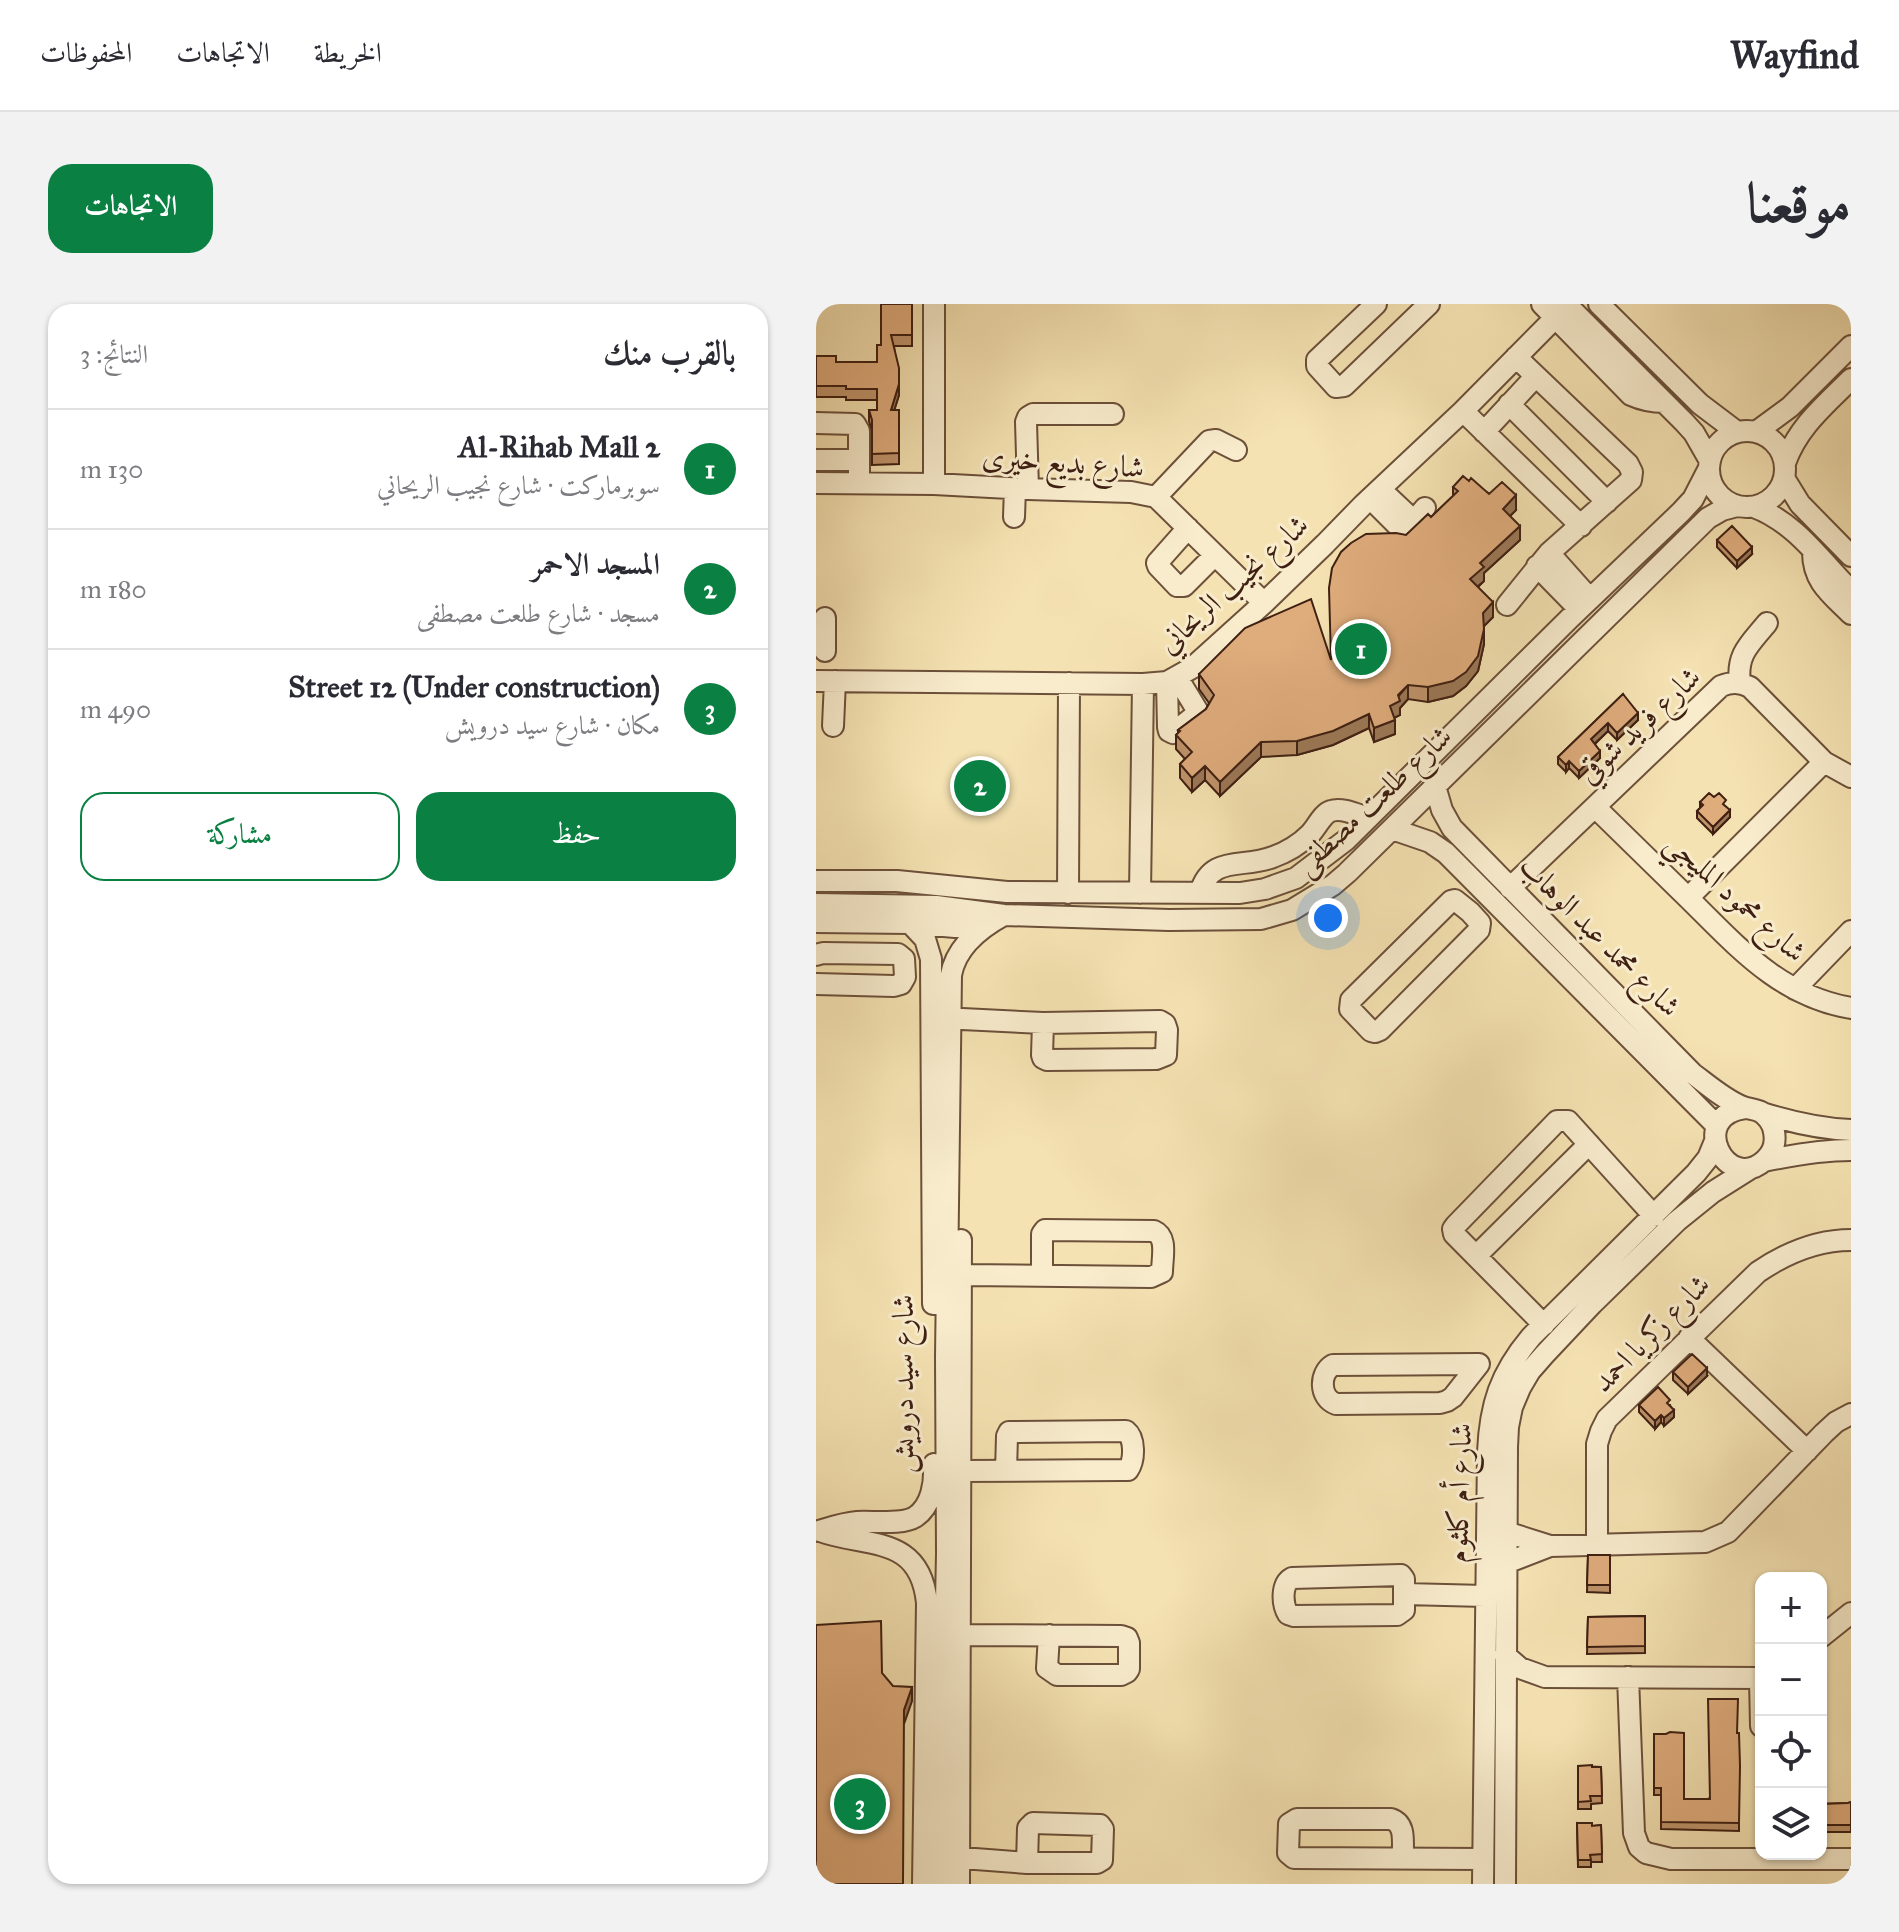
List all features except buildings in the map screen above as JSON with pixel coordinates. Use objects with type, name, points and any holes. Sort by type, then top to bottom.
[{"type":"street","points":[[934,304],[934,484]]},
{"type":"street","points":[[1376,304],[1317,360],[1317,366],[1336,387],[1344,386],[1427,305]]},
{"type":"street","points":[[1599,304],[1700,404],[1746,432],[1772,440],[1782,455],[1784,470],[1800,504],[1847,546]]},
{"type":"street","points":[[1555,309],[1631,395],[1641,400],[1664,402],[1694,433],[1709,465],[1714,488],[1728,503],[1783,522],[1851,591]]},
{"type":"street","name":"شارع نجيب الريحاني","points":[[825,681],[1143,684],[1172,680],[1192,668],[1264,603],[1463,411],[1516,357],[1555,309]]},
{"type":"street","points":[[1709,465],[1719,443],[1727,436],[1746,432],[1790,407],[1851,346]]},
{"type":"street","points":[[1507,605],[1543,560],[1631,480],[1632,472],[1628,464],[1516,357]]},
{"type":"street","points":[[1484,432],[1536,376]]},
{"type":"street","points":[[1746,507],[1764,504],[1773,497],[1780,488],[1797,435],[1851,379]]},
{"type":"street","points":[[1509,404],[1607,502]]},
{"type":"street","points":[[1463,411],[1581,526]]},
{"type":"street","points":[[1014,517],[1021,489],[1028,417],[1033,414],[1113,414]]},
{"type":"street","points":[[816,423],[855,424],[859,431],[859,483]]},
{"type":"street","points":[[1156,497],[1209,441],[1216,440],[1236,450]]},
{"type":"street","points":[[816,460],[859,460]]},
{"type":"street","name":"شارع طلعت مصطفى","points":[[826,876],[996,891],[1174,894],[1240,893],[1265,889],[1296,878],[1322,860],[1368,818],[1693,499],[1709,465]]},
{"type":"street","name":"شارع بديع خيرى","points":[[816,483],[1131,492],[1156,497],[1264,603]]},
{"type":"street","points":[[1376,494],[1399,527],[1408,528],[1420,514]]},
{"type":"street","name":"شارع طلعت مصطفى","points":[[816,904],[936,906],[997,914],[1174,920],[1261,919],[1292,910],[1333,885],[1708,518],[1722,510],[1746,507]]},
{"type":"street","points":[[1188,528],[1157,563],[1177,586],[1184,586],[1215,555]]},
{"type":"street","points":[[1813,552],[1816,575],[1851,614]]},
{"type":"street","points":[[1543,560],[1585,604]]},
{"type":"street","points":[[825,618],[825,651]]},
{"type":"street","points":[[1740,683],[1738,671],[1744,651],[1767,623]]},
{"type":"street","points":[[825,681],[833,726]]},
{"type":"street","points":[[1068,893],[1069,683]]},
{"type":"street","name":"شارع فريد شوقي","points":[[1510,888],[1721,686],[1730,683],[1750,687],[1824,762],[1851,777]]},
{"type":"street","points":[[1140,893],[1143,684]]},
{"type":"street","points":[[1688,898],[1824,762]]},
{"type":"street","name":"شارع محمد عبد الوهاب","points":[[1435,786],[1442,810],[1452,828],[1510,888],[1692,1073],[1710,1087],[1753,1110]]},
{"type":"street","name":"شارع محمود المليجي","points":[[1595,807],[1758,966],[1795,989],[1851,1008]]},
{"type":"street","points":[[1200,893],[1204,882],[1217,868],[1256,862],[1284,853],[1308,836],[1329,812],[1338,810],[1368,818]]},
{"type":"street","name":"شارع محمد عبد الوهاب","points":[[1392,829],[1430,842],[1446,853],[1716,1133]]},
{"type":"street","points":[[1174,894],[1174,920]]},
{"type":"street","points":[[1470,912],[1488,895]]},
{"type":"street","points":[[1451,901],[1458,901],[1470,912],[1480,923],[1479,930],[1380,1030],[1371,1031],[1350,1009],[1351,1000],[1451,901]]},
{"type":"street","points":[[816,922],[910,923],[943,927],[962,926],[997,914]]},
{"type":"street","name":"شارع سيد درويش","points":[[952,1726],[951,975],[957,957],[997,914]]},
{"type":"street","points":[[863,922],[863,954]]},
{"type":"street","name":"شارع سيد درويش","points":[[818,1531],[854,1523],[905,1521],[923,1508],[934,1483],[931,959],[925,939],[910,923]]},
{"type":"street","points":[[1795,989],[1851,931]]},
{"type":"street","points":[[816,955],[898,954],[904,963],[904,981],[894,986],[816,984]]},
{"type":"street","points":[[951,975],[962,997],[961,1275],[953,1357],[961,1471],[954,1554],[960,1635],[952,1726],[950,1857],[959,1884]]},
{"type":"street","points":[[962,1019],[1043,1023],[1160,1021],[1167,1030],[1166,1055],[1156,1059],[1047,1060],[1042,1055],[1043,1023]]},
{"type":"street","points":[[1753,1110],[1769,1119],[1775,1136],[1774,1146],[1758,1164],[1734,1166],[1721,1156],[1716,1133],[1728,1113],[1753,1110],[1814,1127],[1851,1130]]},
{"type":"street","points":[[1544,1325],[1454,1234],[1453,1229],[1557,1121],[1568,1121],[1654,1216]]},
{"type":"street","name":"شارع أم كلثوم","points":[[1505,1884],[1505,1655],[1496,1563],[1489,1422],[1497,1392],[1510,1365],[1531,1337],[1696,1173],[1708,1158],[1716,1133]]},
{"type":"street","points":[[1476,1256],[1589,1144]]},
{"type":"street","name":"شارع أم كلثوم","points":[[1496,1532],[1508,1427],[1516,1397],[1530,1371],[1592,1304],[1677,1221],[1713,1192],[1758,1164],[1830,1150],[1851,1150]]},
{"type":"street","points":[[961,1275],[1151,1277],[1162,1272],[1163,1237],[1154,1231],[1045,1230],[1042,1234],[1042,1275]]},
{"type":"street","name":"شارع زكريا احمد","points":[[1597,1545],[1597,1444],[1607,1419],[1758,1272],[1797,1250],[1819,1243],[1851,1240]]},
{"type":"street","points":[[1689,1338],[1807,1451]]},
{"type":"street","points":[[1479,1364],[1453,1397],[1440,1403],[1336,1404],[1325,1397],[1324,1374],[1333,1365],[1479,1364],[1510,1365]]},
{"type":"street","points":[[1496,1532],[1550,1546],[1705,1542],[1728,1532],[1836,1422],[1851,1414]]},
{"type":"street","points":[[961,1471],[1006,1471],[1128,1470],[1132,1466],[1133,1439],[1126,1431],[1009,1432],[1006,1471]]},
{"type":"street","name":"شارع سيد درويش","points":[[818,1531],[892,1548],[914,1566],[923,1584],[927,1603],[923,1884]]},
{"type":"street","points":[[1496,1563],[1550,1546]]},
{"type":"street","name":"شارع أم كلثوم","points":[[1483,1884],[1485,1596],[1496,1563]]},
{"type":"street","points":[[1401,1575],[1405,1594],[1404,1610],[1397,1615],[1294,1616],[1284,1608],[1285,1584],[1292,1578],[1401,1575]]},
{"type":"street","points":[[1405,1594],[1485,1596]]},
{"type":"street","points":[[1827,1632],[1851,1613]]},
{"type":"street","points":[[960,1635],[1049,1635]]},
{"type":"street","points":[[1505,1655],[1520,1668],[1545,1677],[1755,1678]]},
{"type":"street","points":[[1505,1701],[1517,1688],[1545,1677]]},
{"type":"street","points":[[1628,1677],[1633,1820],[1639,1847],[1646,1853],[1671,1859],[1755,1856]]},
{"type":"street","points":[[1403,1858],[1402,1827],[1398,1821],[1297,1819],[1289,1824],[1288,1853],[1294,1858],[1483,1859]]},
{"type":"street","points":[[950,1857],[1027,1863]]},
{"type":"street","points":[[940,1884],[950,1857]]},
{"type":"street","points":[[1827,1858],[1851,1859]]},
{"type":"place","name":"Al-Rihab Mall 2","points":[[1361,649]]},
{"type":"place","name":"المسجد الاحمر","points":[[980,786]]},
{"type":"place","name":"Street 12 (Under construction)","points":[[860,1804]]}]
